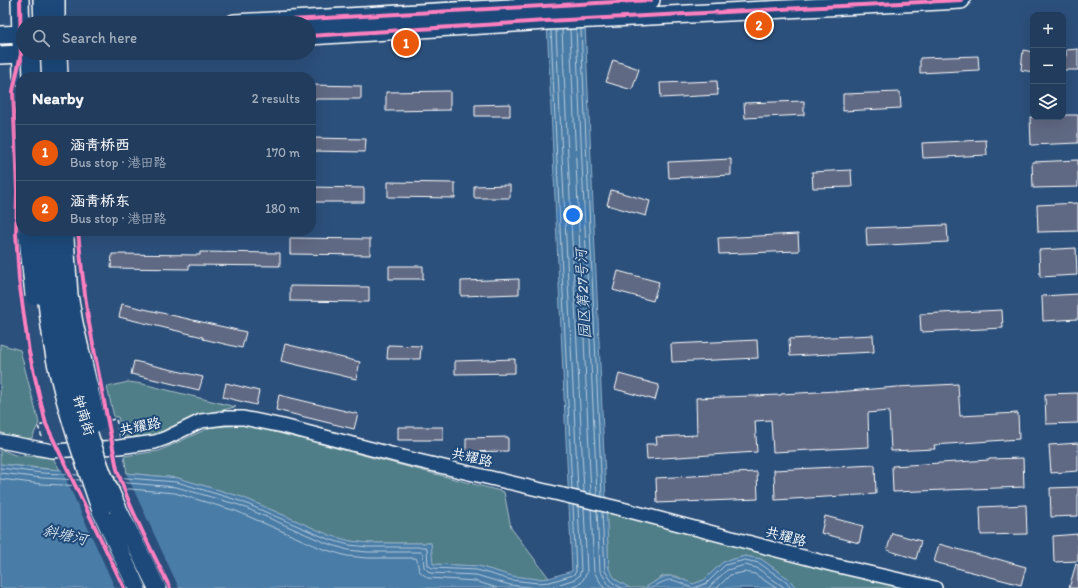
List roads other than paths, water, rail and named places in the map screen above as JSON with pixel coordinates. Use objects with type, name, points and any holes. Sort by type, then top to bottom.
[{"type":"main road","points":[[20,0],[23,16]]},
{"type":"main road","points":[[27,16],[30,0]]},
{"type":"main road","points":[[42,0],[43,16]]},
{"type":"main road","points":[[56,0],[56,16]]},
{"type":"main road","points":[[591,11],[651,0]]},
{"type":"main road","points":[[316,35],[591,11],[961,0]]},
{"type":"main road","points":[[316,21],[545,14]]},
{"type":"main road","points":[[0,35],[16,32]]},
{"type":"main road","points":[[0,55],[16,54]]},
{"type":"main road","points":[[23,72],[25,60]]},
{"type":"main road","points":[[28,60],[31,72]]},
{"type":"main road","points":[[44,60],[45,72]]},
{"type":"main road","points":[[58,60],[58,72]]},
{"type":"main road","points":[[32,236],[38,325],[52,395],[64,437],[137,588]]},
{"type":"main road","points":[[61,236],[74,323],[118,509],[156,588]]},
{"type":"street","name":"共耀路","points":[[0,441],[52,451],[122,446],[155,442],[206,420],[243,418],[283,426],[414,460],[622,509],[834,565],[935,588]]},
{"type":"water","points":[[546,0],[584,0],[609,569],[616,580],[630,588],[0,588],[0,464],[43,469],[124,473],[178,478],[242,497],[329,535],[350,541],[368,543],[431,543],[433,564],[478,566],[512,576],[538,579],[549,578],[572,571]]},
{"type":"water","points":[[745,556],[761,559],[789,579],[796,588],[645,588],[668,576],[673,576],[693,584],[704,580],[723,562]]},
{"type":"place","name":"涵青桥东","points":[[759,25]]},
{"type":"place","name":"涵青桥西","points":[[406,43]]},
{"type":"water label","name":"园区第27号河","points":[[583,294]]},
{"type":"water label","name":"斜塘河","points":[[65,535]]}]
